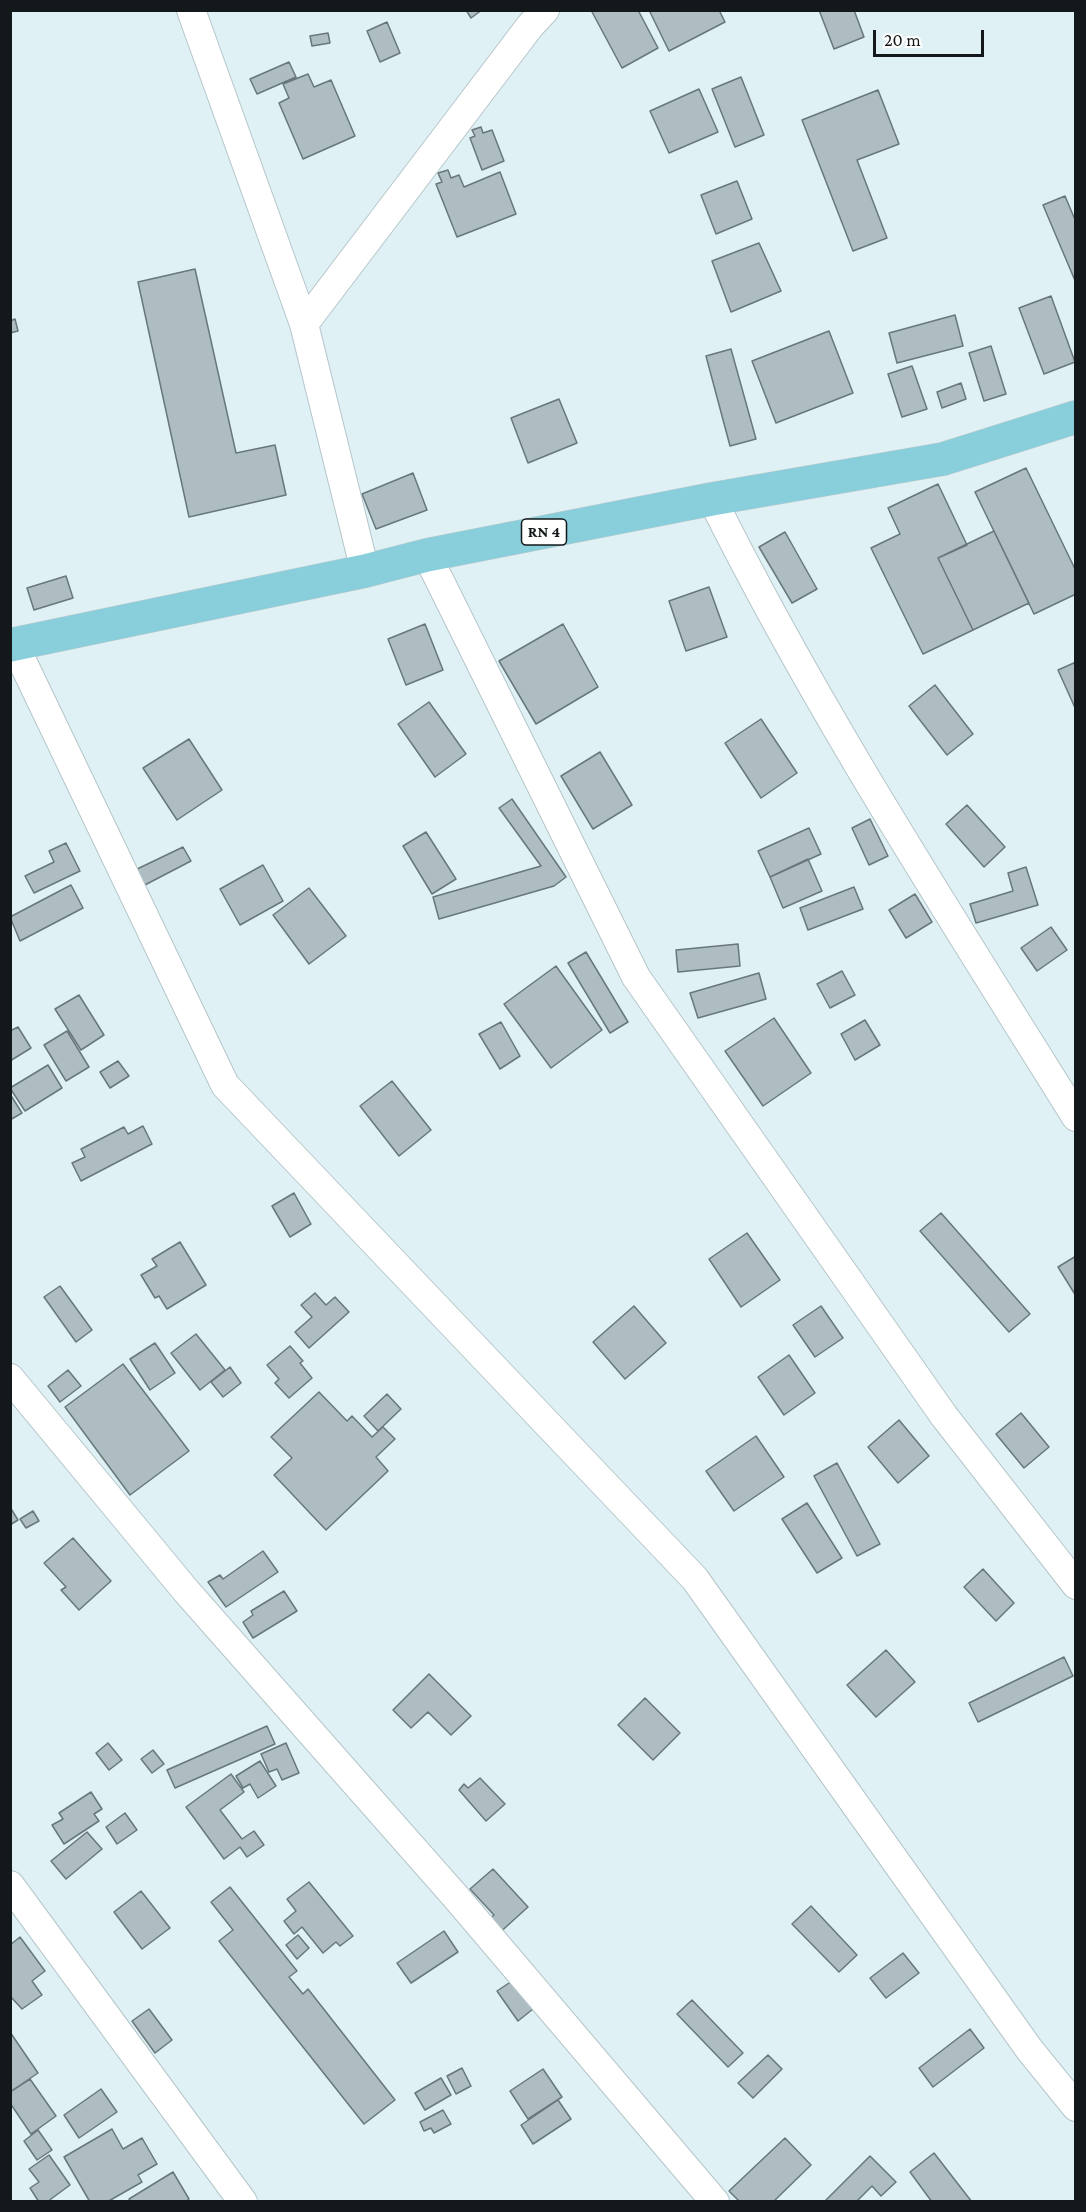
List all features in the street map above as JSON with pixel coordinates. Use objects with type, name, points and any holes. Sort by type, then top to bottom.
[{"type":"main road","name":"RN 4","points":[[12,644],[365,571],[427,555],[712,499],[943,459],[1074,423]]},
{"type":"street","points":[[191,10],[304,324],[365,571]]},
{"type":"street","points":[[304,324],[530,26],[545,10]]},
{"type":"street","points":[[712,499],[747,570],[903,840],[1076,1117]]},
{"type":"street","points":[[427,555],[636,977],[944,1416],[1076,1585]]},
{"type":"street","points":[[12,644],[225,1085],[695,1579],[1029,2049],[1076,2107]]},
{"type":"street","points":[[10,1378],[188,1592],[454,1896],[715,2202]]},
{"type":"street","points":[[10,1885],[243,2202]]},
{"type":"building","points":[[466,10],[482,10],[471,18]]},
{"type":"building","points":[[591,10],[638,10],[658,48],[622,68]]},
{"type":"building","points":[[649,10],[719,10],[725,22],[669,51]]},
{"type":"building","points":[[819,10],[854,10],[864,37],[834,49]]},
{"type":"building","points":[[387,22],[400,53],[380,62],[367,31]]},
{"type":"building","points":[[328,33],[330,43],[312,46],[310,36]]},
{"type":"building","points":[[289,62],[296,77],[257,94],[250,79]]},
{"type":"building","points":[[308,74],[314,87],[331,80],[355,136],[303,159],[279,103],[289,98],[283,84]]},
{"type":"building","points":[[741,77],[764,135],[735,147],[712,89]]},
{"type":"building","points":[[699,89],[718,132],[669,153],[650,111]]},
{"type":"building","points":[[878,90],[899,144],[857,160],[887,238],[853,251],[802,120]]},
{"type":"building","points":[[481,127],[483,133],[492,130],[504,161],[482,170],[470,138],[475,136],[472,130]]},
{"type":"building","points":[[448,170],[451,178],[459,175],[464,187],[500,172],[516,214],[457,237],[436,184],[442,182],[438,173]]},
{"type":"building","points":[[737,181],[752,219],[716,234],[701,195]]},
{"type":"building","points":[[1065,196],[1076,222],[1076,283],[1043,205]]},
{"type":"building","points":[[759,243],[781,291],[731,312],[712,261]]},
{"type":"building","points":[[195,269],[236,453],[275,445],[286,495],[189,517],[138,282]]},
{"type":"building","points":[[1051,296],[1075,362],[1044,374],[1019,308]]},
{"type":"building","points":[[955,315],[963,346],[897,363],[889,333]]},
{"type":"building","points":[[15,319],[18,331],[10,333],[10,321]]},
{"type":"building","points":[[829,331],[853,393],[776,423],[752,361]]},
{"type":"building","points":[[991,346],[1006,394],[984,401],[969,353]]},
{"type":"building","points":[[731,349],[756,439],[730,446],[706,356]]},
{"type":"building","points":[[912,366],[927,409],[902,417],[888,374]]},
{"type":"building","points":[[961,383],[966,399],[942,408],[937,392]]},
{"type":"building","points":[[559,399],[577,443],[528,463],[511,418]]},
{"type":"building","points":[[1026,468],[1076,571],[1076,594],[1034,614],[975,492]]},
{"type":"building","points":[[413,473],[427,510],[376,529],[362,494]]},
{"type":"building","points":[[938,484],[967,545],[938,558],[973,630],[923,654],[871,548],[900,534],[888,508]]},
{"type":"building","points":[[994,531],[1029,603],[973,630],[938,558]]},
{"type":"building","points":[[785,532],[817,589],[792,603],[759,547]]},
{"type":"building","points":[[66,576],[73,598],[34,610],[27,588]]},
{"type":"building","points":[[709,587],[727,637],[686,651],[669,601]]},
{"type":"building","points":[[425,624],[443,670],[406,685],[388,639]]},
{"type":"building","points":[[563,624],[598,687],[536,724],[499,661]]},
{"type":"building","points":[[1076,662],[1076,710],[1058,670]]},
{"type":"building","points":[[935,685],[973,734],[947,755],[909,706]]},
{"type":"building","points":[[429,702],[466,754],[435,777],[398,724]]},
{"type":"building","points":[[761,719],[797,773],[761,798],[725,743]]},
{"type":"building","points":[[189,739],[222,790],[177,820],[143,768]]},
{"type":"building","points":[[600,752],[632,805],[593,829],[561,776]]},
{"type":"building","points":[[512,799],[566,877],[554,886],[439,919],[433,897],[541,866],[499,808]]},
{"type":"building","points":[[967,805],[1005,847],[984,867],[946,824]]},
{"type":"building","points":[[870,819],[888,856],[869,865],[852,828]]},
{"type":"building","points":[[809,828],[821,854],[770,877],[758,851]]},
{"type":"building","points":[[426,832],[456,879],[432,894],[403,846]]},
{"type":"building","points":[[66,843],[80,871],[34,893],[25,876],[54,862],[49,851]]},
{"type":"building","points":[[183,847],[191,861],[141,887],[133,871]]},
{"type":"building","points":[[808,859],[822,891],[783,908],[770,877]]},
{"type":"building","points":[[263,865],[283,901],[240,925],[220,889]]},
{"type":"building","points":[[1026,867],[1038,905],[976,923],[970,904],[1013,891],[1008,873]]},
{"type":"building","points":[[71,885],[83,908],[20,941],[10,917]]},
{"type":"building","points":[[854,887],[863,909],[808,930],[800,908]]},
{"type":"building","points":[[309,888],[346,936],[309,964],[273,915]]},
{"type":"building","points":[[915,894],[932,922],[906,938],[889,910]]},
{"type":"building","points":[[1051,927],[1067,950],[1037,971],[1021,948]]},
{"type":"building","points":[[738,944],[740,966],[678,972],[676,950]]},
{"type":"building","points":[[586,952],[628,1022],[610,1033],[568,963]]},
{"type":"building","points":[[556,966],[602,1030],[551,1068],[504,1004]]},
{"type":"building","points":[[842,971],[855,995],[830,1008],[817,984]]},
{"type":"building","points":[[759,973],[766,999],[698,1018],[690,993]]},
{"type":"building","points":[[79,995],[104,1035],[81,1050],[55,1009]]},
{"type":"building","points":[[774,1018],[811,1073],[763,1106],[725,1051]]},
{"type":"building","points":[[865,1020],[880,1045],[855,1060],[841,1034]]},
{"type":"building","points":[[501,1022],[520,1056],[500,1069],[479,1034]]},
{"type":"building","points":[[18,1027],[31,1048],[10,1061],[10,1031]]},
{"type":"building","points":[[67,1031],[89,1067],[66,1081],[44,1045]]},
{"type":"building","points":[[118,1061],[129,1076],[110,1088],[100,1072]]},
{"type":"building","points":[[48,1065],[62,1088],[25,1111],[10,1088]]},
{"type":"building","points":[[392,1081],[431,1130],[399,1156],[360,1106]]},
{"type":"building","points":[[10,1094],[22,1113],[10,1120]]},
{"type":"building","points":[[143,1126],[152,1144],[81,1181],[72,1163],[85,1157],[81,1149],[124,1127],[128,1134]]},
{"type":"building","points":[[294,1193],[311,1224],[290,1237],[272,1206]]},
{"type":"building","points":[[941,1213],[1030,1314],[1009,1332],[920,1231]]},
{"type":"building","points":[[747,1233],[780,1280],[741,1307],[709,1259]]},
{"type":"building","points":[[180,1242],[206,1285],[167,1309],[159,1296],[155,1298],[141,1275],[157,1266],[152,1259]]},
{"type":"building","points":[[1076,1256],[1076,1296],[1058,1267]]},
{"type":"building","points":[[60,1286],[92,1330],[76,1342],[44,1297]]},
{"type":"building","points":[[315,1293],[326,1305],[335,1297],[349,1312],[309,1348],[295,1332],[312,1317],[301,1305]]},
{"type":"building","points":[[634,1306],[666,1343],[625,1379],[593,1342]]},
{"type":"building","points":[[821,1306],[843,1338],[815,1357],[793,1325]]},
{"type":"building","points":[[196,1334],[225,1370],[200,1390],[171,1353]]},
{"type":"building","points":[[155,1343],[175,1373],[150,1390],[130,1359]]},
{"type":"building","points":[[290,1346],[303,1361],[300,1363],[312,1378],[289,1398],[275,1383],[279,1379],[267,1365]]},
{"type":"building","points":[[789,1355],[815,1393],[784,1415],[758,1377]]},
{"type":"building","points":[[123,1364],[189,1451],[130,1495],[65,1407]]},
{"type":"building","points":[[230,1367],[241,1383],[223,1397],[211,1382]]},
{"type":"building","points":[[68,1370],[81,1386],[60,1402],[48,1386]]},
{"type":"building","points":[[319,1392],[347,1421],[352,1416],[372,1437],[383,1427],[395,1439],[376,1457],[388,1471],[326,1530],[274,1475],[292,1458],[271,1437]]},
{"type":"building","points":[[387,1394],[401,1409],[378,1431],[364,1416]]},
{"type":"building","points":[[1021,1413],[1049,1447],[1024,1468],[996,1434]]},
{"type":"building","points":[[899,1420],[929,1456],[898,1483],[868,1447]]},
{"type":"building","points":[[756,1436],[784,1477],[734,1511],[706,1471]]},
{"type":"building","points":[[837,1463],[880,1544],[857,1556],[814,1476]]},
{"type":"building","points":[[807,1503],[842,1558],[817,1573],[782,1519]]},
{"type":"building","points":[[10,1507],[18,1520],[10,1525]]},
{"type":"building","points":[[33,1511],[39,1521],[26,1528],[20,1519]]},
{"type":"building","points":[[73,1538],[111,1581],[79,1610],[61,1590],[66,1587],[44,1563]]},
{"type":"building","points":[[263,1551],[278,1572],[226,1607],[208,1582],[220,1575],[223,1579]]},
{"type":"building","points":[[983,1569],[1014,1603],[996,1621],[964,1587]]},
{"type":"building","points":[[284,1591],[297,1611],[253,1638],[243,1622],[253,1615],[251,1611]]},
{"type":"building","points":[[886,1650],[915,1682],[876,1717],[847,1685]]},
{"type":"building","points":[[1064,1657],[1073,1676],[978,1722],[969,1703]]},
{"type":"building","points":[[429,1674],[471,1716],[451,1735],[428,1712],[411,1728],[393,1710]]},
{"type":"building","points":[[645,1698],[680,1733],[653,1760],[618,1725]]},
{"type":"building","points":[[267,1726],[275,1744],[175,1788],[167,1770]]},
{"type":"building","points":[[108,1743],[122,1760],[109,1770],[96,1753]]},
{"type":"building","points":[[286,1743],[299,1773],[282,1780],[277,1769],[269,1772],[261,1754]]},
{"type":"building","points":[[153,1750],[164,1764],[152,1773],[141,1759]]},
{"type":"building","points":[[260,1761],[276,1786],[258,1798],[250,1784],[243,1788],[236,1776]]},
{"type":"building","points":[[231,1774],[244,1792],[220,1810],[242,1839],[254,1831],[264,1845],[247,1857],[240,1847],[224,1859],[186,1807]]},
{"type":"building","points":[[480,1778],[505,1804],[486,1821],[459,1790],[464,1784],[468,1788]]},
{"type":"building","points":[[91,1792],[102,1809],[94,1814],[99,1821],[64,1844],[52,1825],[63,1819],[59,1813]]},
{"type":"building","points":[[125,1813],[137,1830],[117,1844],[106,1827]]},
{"type":"building","points":[[87,1832],[102,1849],[66,1879],[51,1861]]},
{"type":"building","points":[[493,1869],[528,1907],[496,1936],[485,1923],[494,1915],[470,1889]]},
{"type":"building","points":[[309,1882],[353,1936],[340,1946],[336,1942],[323,1953],[302,1927],[294,1934],[284,1921],[296,1911],[287,1899]]},
{"type":"building","points":[[230,1887],[297,1971],[289,1977],[303,1994],[308,1989],[395,2100],[364,2124],[219,1941],[233,1930],[211,1902]]},
{"type":"building","points":[[141,1891],[170,1928],[142,1949],[114,1912]]},
{"type":"building","points":[[811,1906],[857,1955],[839,1972],[792,1924]]},
{"type":"building","points":[[444,1931],[458,1952],[411,1983],[397,1963]]},
{"type":"building","points":[[298,1935],[309,1948],[297,1959],[286,1945]]},
{"type":"building","points":[[20,1937],[45,1971],[32,1981],[42,1995],[22,2009],[10,1996],[10,1945]]},
{"type":"building","points":[[903,1953],[919,1973],[886,1998],[870,1978]]},
{"type":"building","points":[[518,1977],[538,2005],[518,2021],[497,1991]]},
{"type":"building","points":[[692,2000],[743,2053],[728,2067],[677,2014]]},
{"type":"building","points":[[149,2009],[172,2040],[155,2053],[132,2021]]},
{"type":"building","points":[[970,2029],[984,2048],[933,2087],[919,2068]]},
{"type":"building","points":[[10,2032],[38,2073],[10,2092]]},
{"type":"building","points":[[768,2055],[782,2069],[753,2098],[738,2083]]},
{"type":"building","points":[[462,2068],[471,2086],[456,2094],[447,2076]]},
{"type":"building","points":[[543,2069],[562,2097],[528,2119],[510,2091]]},
{"type":"building","points":[[441,2078],[451,2095],[425,2110],[415,2093]]},
{"type":"building","points":[[30,2079],[56,2116],[31,2134],[10,2103],[10,2092]]},
{"type":"building","points":[[101,2089],[117,2112],[79,2138],[64,2115]]},
{"type":"building","points":[[558,2100],[571,2119],[533,2144],[521,2125]]},
{"type":"building","points":[[443,2110],[451,2124],[434,2133],[431,2128],[424,2131],[420,2122]]},
{"type":"building","points":[[112,2129],[123,2149],[142,2138],[157,2164],[138,2175],[142,2182],[107,2202],[90,2202],[64,2157]]},
{"type":"building","points":[[38,2130],[52,2150],[37,2160],[24,2141]]},
{"type":"building","points":[[785,2138],[811,2165],[773,2202],[740,2202],[729,2191]]},
{"type":"building","points":[[934,2153],[972,2202],[932,2202],[910,2172]]},
{"type":"building","points":[[49,2155],[70,2185],[47,2202],[39,2202],[30,2188],[39,2182],[29,2169]]},
{"type":"building","points":[[870,2156],[896,2182],[881,2196],[872,2186],[856,2202],[824,2202]]},
{"type":"building","points":[[173,2172],[189,2199],[185,2202],[131,2202],[129,2199]]}]
